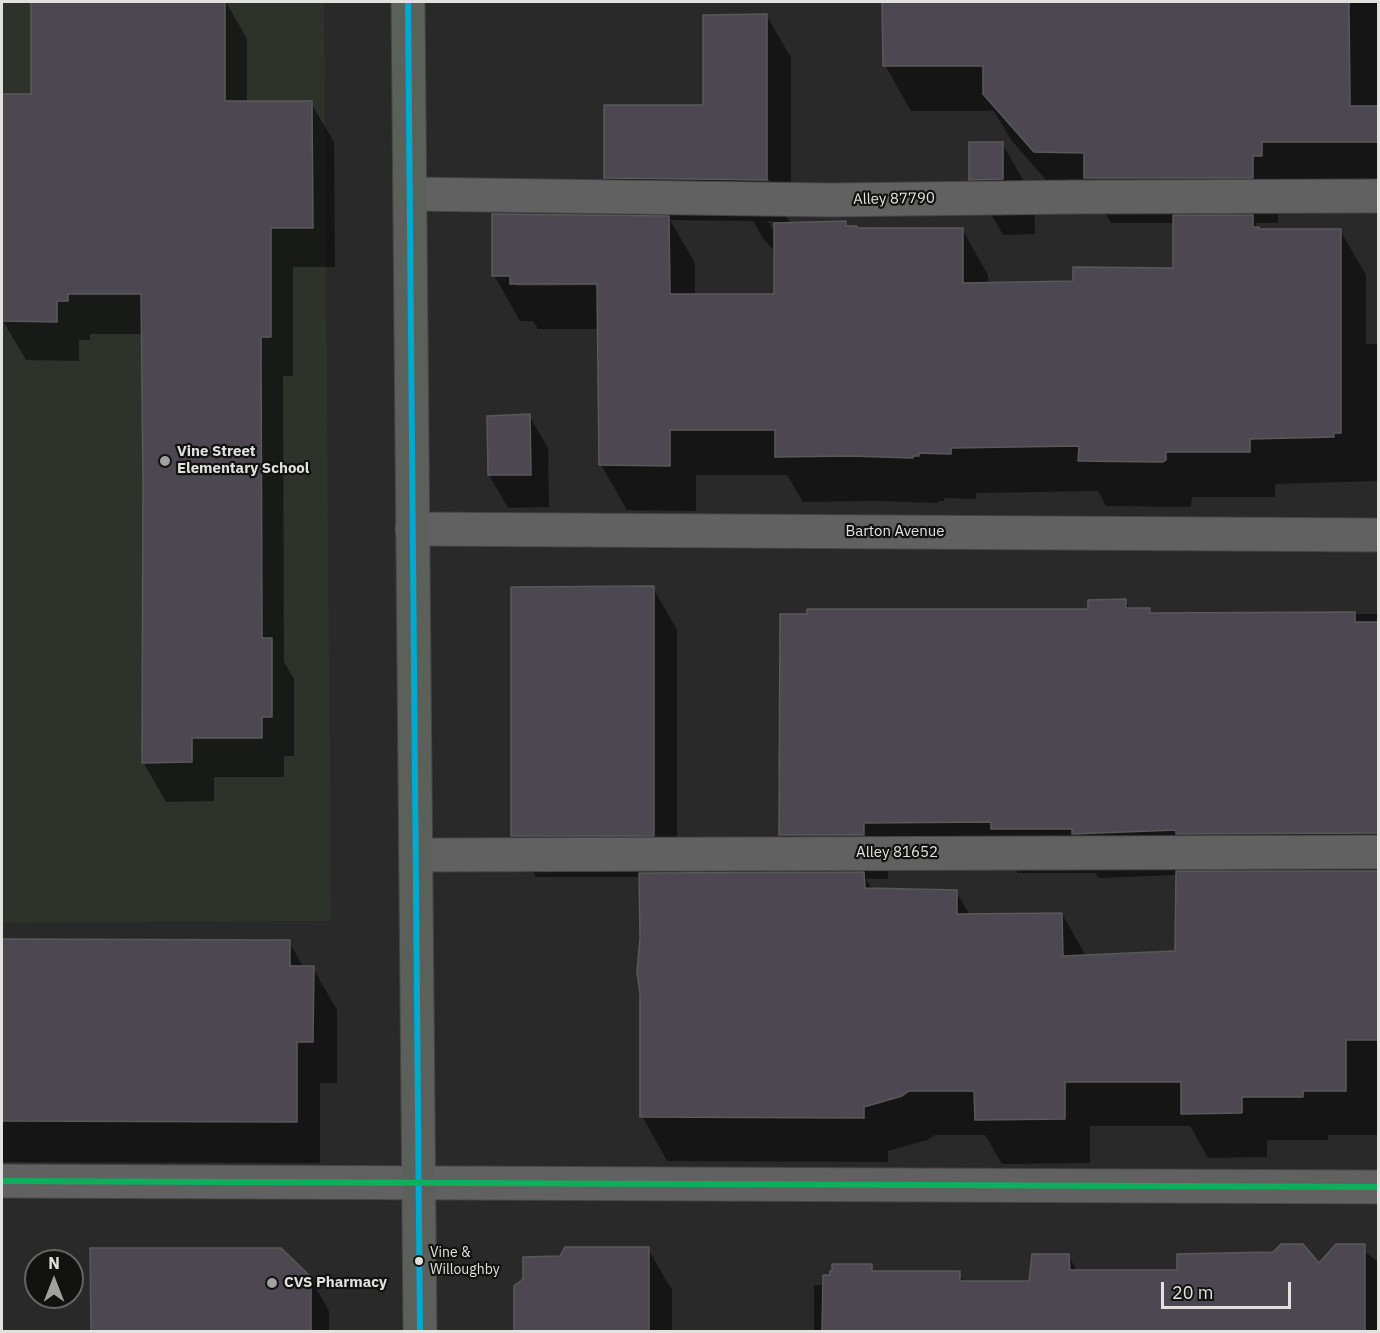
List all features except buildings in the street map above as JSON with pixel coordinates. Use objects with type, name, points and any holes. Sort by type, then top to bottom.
[{"type":"main road","points":[[408,2],[420,1332]]},
{"type":"street","name":"Alley 87790","points":[[410,194],[830,200],[1378,196]]},
{"type":"street","name":"Barton Avenue","points":[[412,529],[1378,535]]},
{"type":"street","name":"Alley 81652","points":[[416,855],[1378,852]]},
{"type":"street","points":[[2,1181],[1378,1187]]},
{"type":"shaded area","name":"Vine Street Elementary School","points":[[2,2],[324,2],[331,921],[2,923]]},
{"type":"transit line","points":[[408,2],[420,1332]]},
{"type":"transit line","points":[[2,1181],[1378,1187]]},
{"type":"place","name":"Vine Street Elementary School","points":[[165,461]]},
{"type":"place","name":"Vine & Willoughby","points":[[419,1261]]},
{"type":"place","name":"CVS Pharmacy","points":[[272,1283]]}]
